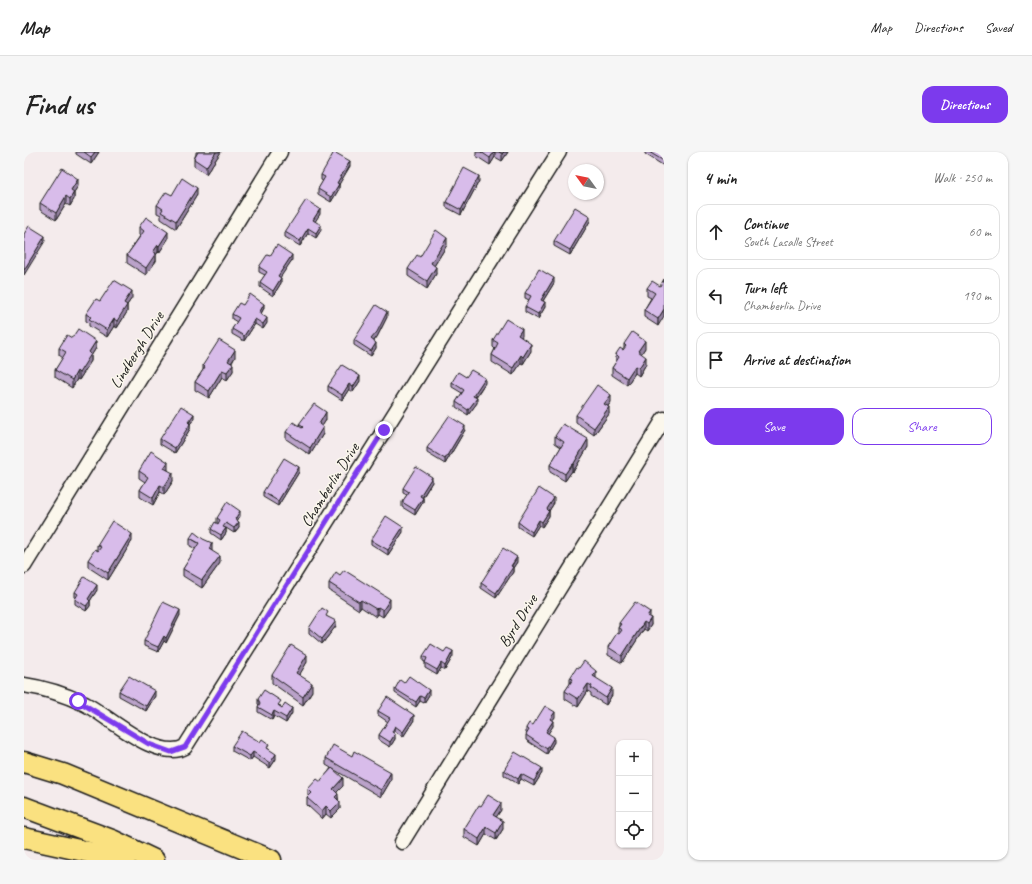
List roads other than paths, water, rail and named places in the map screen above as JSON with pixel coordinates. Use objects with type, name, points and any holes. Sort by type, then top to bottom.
[{"type":"highway","points":[[24,752],[63,774]]},
{"type":"highway","points":[[24,762],[63,774],[272,860]]},
{"type":"highway","points":[[24,807],[112,840],[154,860]]},
{"type":"highway","points":[[24,827],[74,849]]},
{"type":"highway","points":[[24,838],[125,860]]},
{"type":"street","name":"Lindbergh Drive","points":[[24,566],[280,152]]},
{"type":"street","name":"Chamberlin Drive","points":[[24,685],[48,690],[78,701],[149,744],[169,751],[178,751],[189,744],[559,152]]},
{"type":"street","name":"Byrd Drive","points":[[402,842],[664,419]]}]
